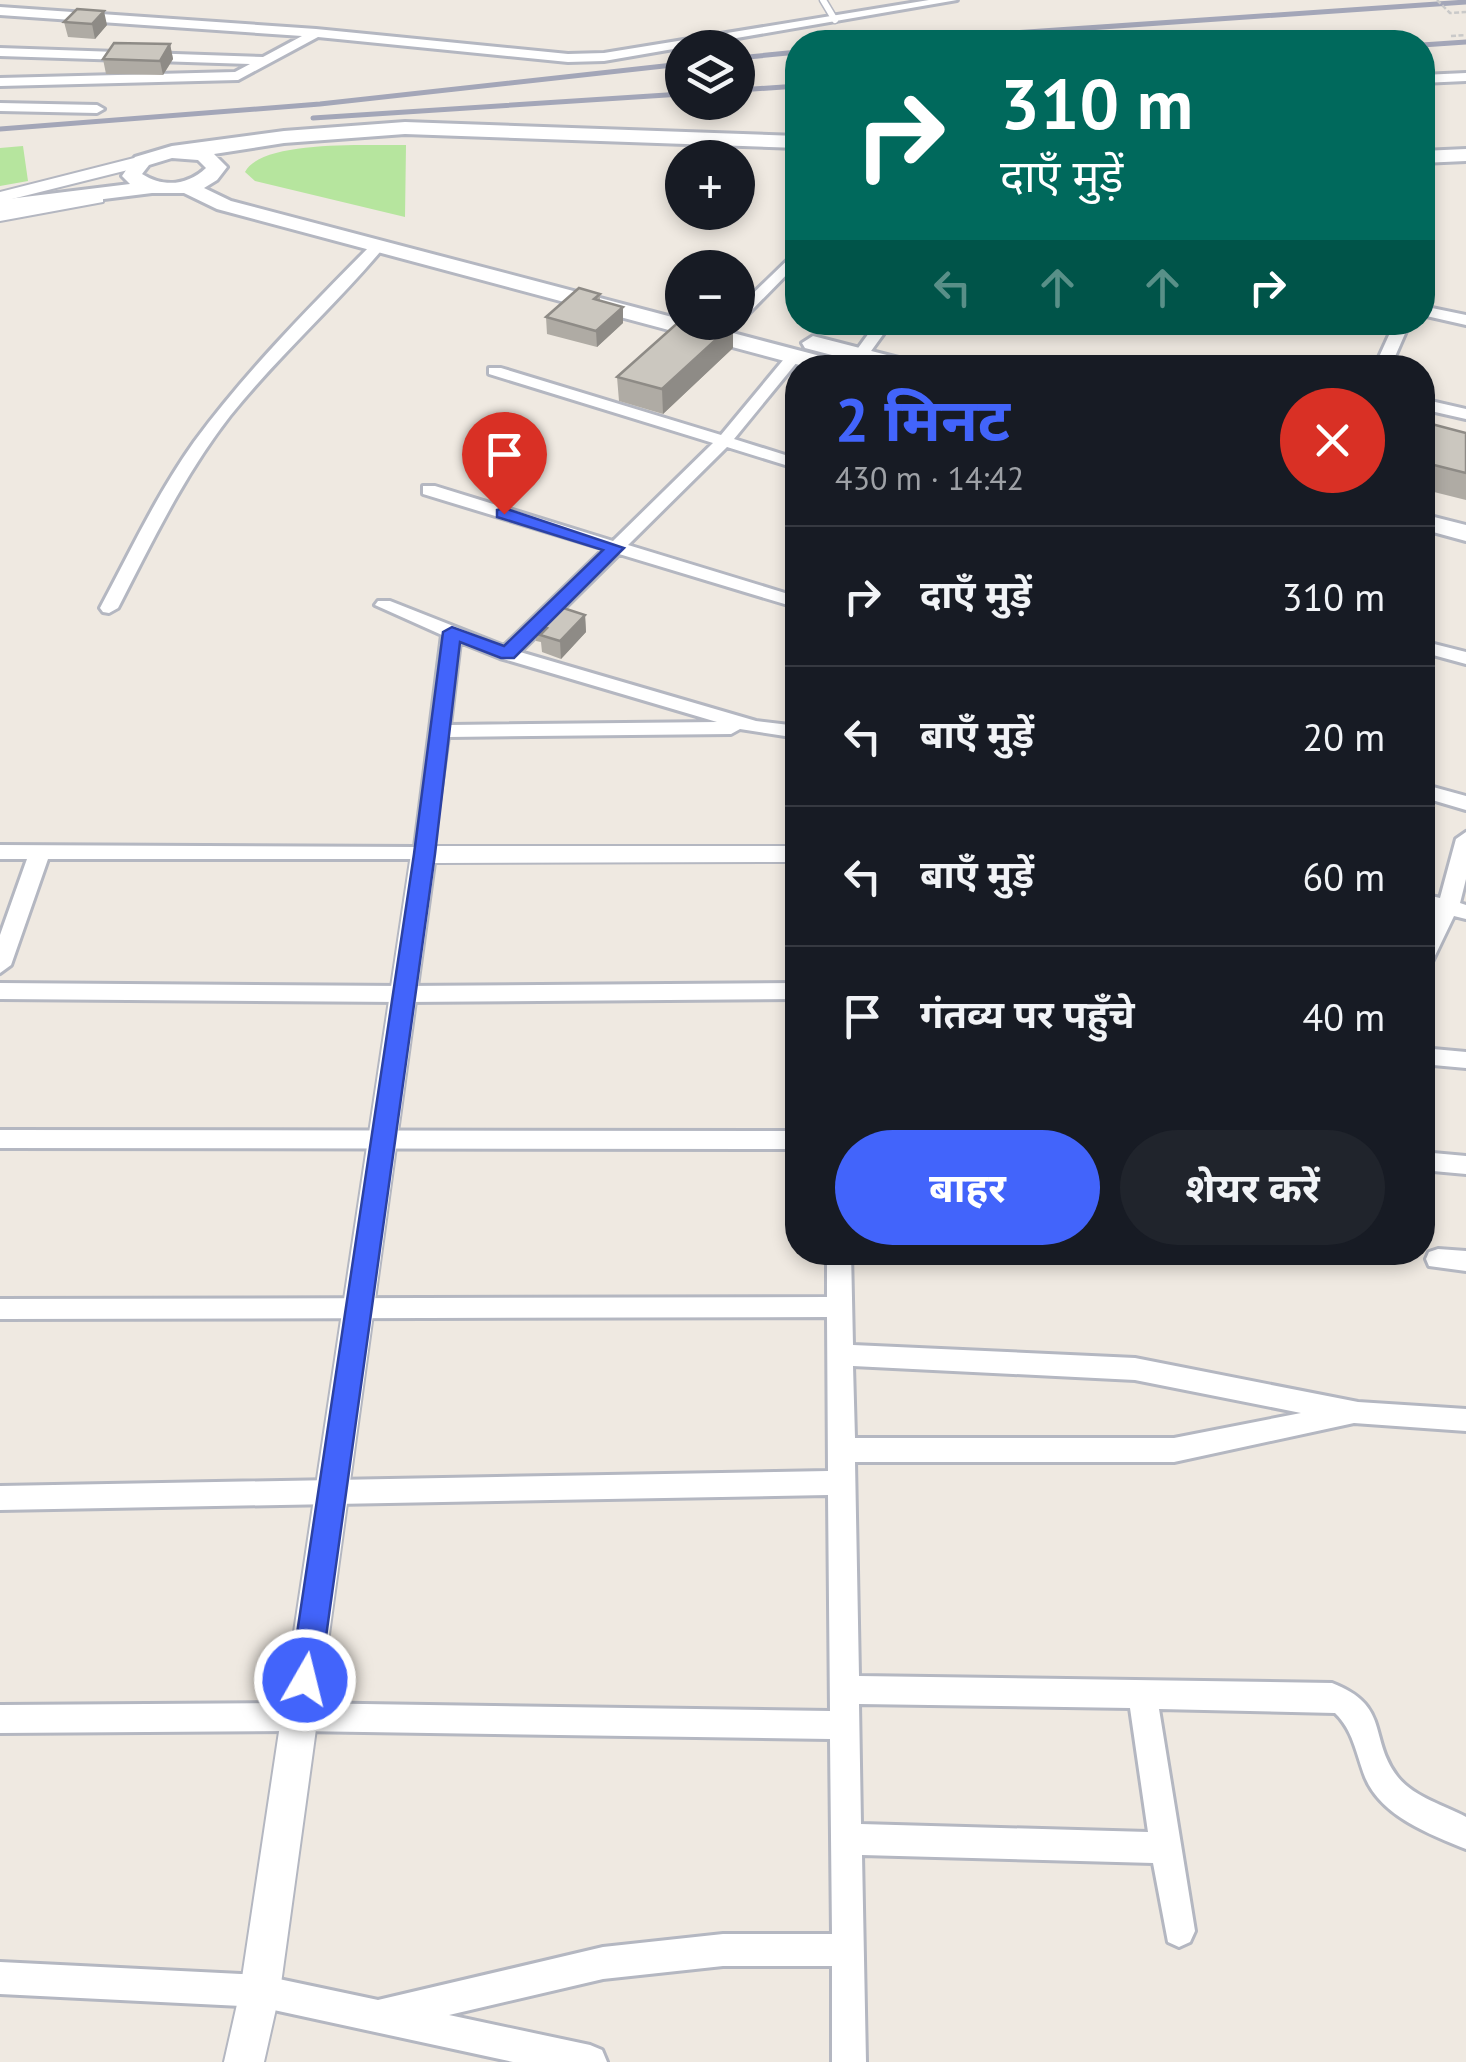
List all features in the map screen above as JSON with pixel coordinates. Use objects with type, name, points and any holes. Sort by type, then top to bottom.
[{"type":"main road","points":[[0,202],[138,165],[156,155],[284,136],[405,128],[785,144]]},
{"type":"main road","points":[[0,202],[168,188],[284,144],[404,136],[785,145]]},
{"type":"main road","points":[[189,152],[214,160],[215,171]]},
{"type":"main road","points":[[1435,159],[1466,158]]},
{"type":"main road","points":[[138,165],[132,176],[224,205],[790,355]]},
{"type":"main road","points":[[215,171],[250,194],[665,304]]},
{"type":"main road","points":[[755,324],[785,333]]},
{"type":"main road","points":[[792,335],[861,355]]},
{"type":"main road","points":[[1435,505],[1466,513]]},
{"type":"main road","points":[[1435,525],[1466,534]]},
{"type":"street","points":[[856,16],[858,0]]},
{"type":"street","points":[[936,4],[951,0]]},
{"type":"street","points":[[0,11],[316,33],[585,58],[974,0]]},
{"type":"street","points":[[0,82],[238,76],[316,33]]},
{"type":"street","points":[[0,52],[266,61]]},
{"type":"street","points":[[1435,78],[1466,76]]},
{"type":"street","points":[[0,106],[97,109]]},
{"type":"street","points":[[0,216],[168,188]]},
{"type":"street","points":[[109,608],[177,480],[218,421],[278,349],[378,246]]},
{"type":"street","points":[[755,300],[785,268]]},
{"type":"street","points":[[1435,313],[1466,320]]},
{"type":"street","points":[[861,355],[876,335]]},
{"type":"street","points":[[507,654],[726,439],[785,367]]},
{"type":"street","points":[[495,371],[785,459]]},
{"type":"street","points":[[1435,407],[1466,414]]},
{"type":"street","points":[[429,490],[785,599]]},
{"type":"street","points":[[384,605],[507,654],[755,728]]},
{"type":"street","points":[[244,2062],[260,1992],[424,854],[452,632]]},
{"type":"street","points":[[1435,650],[1466,658]]},
{"type":"street","points":[[440,731],[785,731]]},
{"type":"street","points":[[1435,794],[1466,803]]},
{"type":"street","points":[[1435,941],[1457,909],[1466,839]]},
{"type":"street","points":[[0,852],[785,855]]},
{"type":"street","points":[[0,965],[40,852]]},
{"type":"street","points":[[0,991],[785,991]]},
{"type":"street","points":[[1435,1057],[1466,1060]]},
{"type":"street","points":[[0,1139],[785,1140]]},
{"type":"street","points":[[1435,1162],[1466,1165]]},
{"type":"street","points":[[1438,1260],[1466,1261]]},
{"type":"street","points":[[840,1265],[848,2062]]},
{"type":"street","points":[[0,1309],[840,1307]]},
{"type":"street","points":[[840,1355],[1136,1369],[1358,1413],[1466,1420]]},
{"type":"street","points":[[841,1450],[1174,1450],[1358,1413]]},
{"type":"street","points":[[0,1498],[842,1483]]},
{"type":"street","points":[[844,1690],[1316,1694],[1345,1700],[1361,1720],[1374,1767],[1388,1790],[1466,1834]]},
{"type":"street","points":[[1142,1692],[1163,1848],[1179,1931]]},
{"type":"street","points":[[0,1718],[844,1725]]},
{"type":"street","points":[[846,1839],[1163,1848]]},
{"type":"street","points":[[376,2017],[603,1962],[723,1950],[847,1950]]},
{"type":"street","points":[[0,1978],[260,1992],[590,2062]]},
{"type":"lane","points":[[823,0],[835,20]]},
{"type":"path","points":[[1436,0],[1450,13],[1466,12]]},
{"type":"path","points":[[1450,36],[1466,35]]},
{"type":"green space","points":[[406,145],[405,217],[255,181],[245,172],[255,161],[294,149]]},
{"type":"green space","points":[[23,146],[28,181],[0,186],[0,148]]},
{"type":"building","points":[[77,9],[104,11],[92,24],[64,22]]},
{"type":"building","points":[[114,43],[170,44],[160,61],[103,59]]},
{"type":"building","points":[[579,288],[600,294],[594,299],[623,307],[596,331],[546,317]]},
{"type":"building","points":[[665,334],[665,340],[716,340],[662,389],[617,377]]},
{"type":"building","points":[[1435,425],[1466,433],[1466,473],[1435,465]]},
{"type":"building","points":[[554,605],[585,615],[560,641],[540,635],[547,628],[535,624]]},
{"type":"railway","points":[[1058,30],[1466,2]]},
{"type":"railway","points":[[1435,44],[1466,42]]},
{"type":"railway","points":[[755,56],[785,53]]},
{"type":"railway","points":[[0,129],[320,104],[665,66]]},
{"type":"railway","points":[[755,89],[785,87]]},
{"type":"railway","points":[[313,118],[665,95]]},
{"type":"route","points":[[305,1680],[424,854],[452,632],[507,654],[616,548],[504,514]]}]
